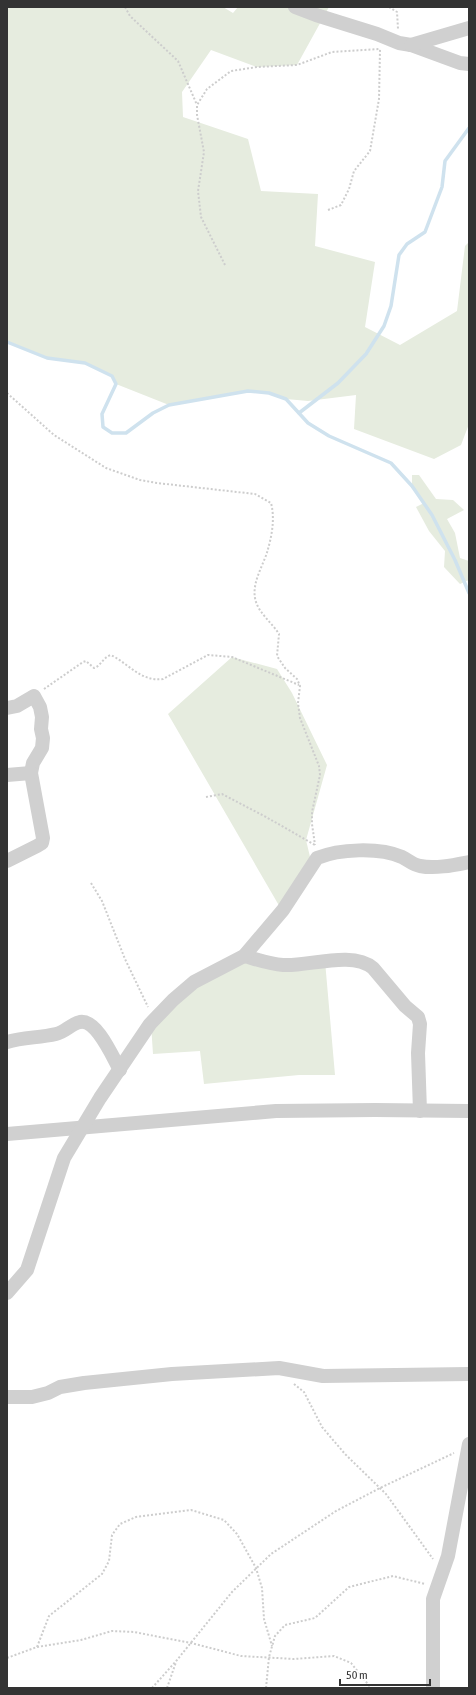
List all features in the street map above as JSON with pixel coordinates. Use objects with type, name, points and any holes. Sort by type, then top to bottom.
[{"type":"street","points":[[295,7],[460,63],[469,64]]},
{"type":"street","points":[[405,44],[469,28]]},
{"type":"street","points":[[7,708],[17,706],[34,696],[40,707],[42,716],[41,730],[43,738],[42,748],[33,763],[30,773],[43,833],[42,843],[7,861]]},
{"type":"street","points":[[7,776],[30,773]]},
{"type":"street","points":[[7,1293],[27,1270],[64,1158],[83,1129],[100,1098],[154,1019],[194,982],[244,956],[283,910],[317,858],[358,850],[384,852],[402,857],[414,865],[430,867],[469,862]]},
{"type":"street","points":[[244,956],[284,965],[326,960],[361,961],[367,963],[373,968],[405,1006],[418,1017],[420,1024],[418,1053],[420,1111]]},
{"type":"street","points":[[7,1042],[24,1037],[58,1034],[65,1031],[72,1025],[80,1022],[87,1022],[93,1026],[99,1034],[120,1070]]},
{"type":"street","points":[[7,1134],[83,1129],[276,1112],[375,1110],[469,1111]]},
{"type":"street","points":[[7,1397],[32,1397],[48,1393],[60,1387],[84,1383],[172,1374],[279,1368],[323,1376],[469,1374]]},
{"type":"street","points":[[432,1688],[433,1599],[448,1556],[469,1444]]},
{"type":"path","points":[[125,7],[130,16],[178,61],[197,105],[204,152],[198,191],[201,217],[225,266]]},
{"type":"path","points":[[197,105],[207,89],[231,70],[297,65],[332,52],[380,49],[405,44],[397,12],[389,7]]},
{"type":"path","points":[[328,210],[341,206],[350,189],[354,171],[370,152],[379,98],[380,49]]},
{"type":"path","points":[[7,393],[54,435],[106,468],[140,480],[157,483],[255,494],[271,504],[273,521],[268,550],[257,580],[255,600],[259,608],[279,634],[277,656],[300,686],[298,702],[300,718],[314,750],[320,775],[312,812],[312,824],[316,846],[222,794],[206,797]]},
{"type":"path","points":[[34,696],[83,662],[86,661],[96,668],[106,657],[111,655],[142,677],[156,680],[163,679],[208,655],[232,657],[300,686]]},
{"type":"path","points":[[91,883],[102,901],[125,958],[154,1019]]},
{"type":"path","points":[[293,1384],[304,1392],[322,1427],[345,1454],[386,1494],[435,1563],[443,1570]]},
{"type":"path","points":[[152,1688],[177,1660],[232,1592],[271,1554],[336,1511],[380,1488],[450,1456],[456,1451]]},
{"type":"path","points":[[37,1647],[49,1616],[102,1574],[109,1561],[112,1534],[120,1524],[136,1517],[191,1510],[224,1520],[237,1534],[256,1568],[262,1588],[264,1619],[272,1646]]},
{"type":"path","points":[[266,1688],[269,1657],[275,1636],[285,1625],[315,1618],[349,1588],[393,1576],[438,1587]]},
{"type":"path","points":[[7,1658],[37,1647],[81,1640],[112,1631],[134,1632],[191,1642],[241,1656],[294,1659],[334,1656],[351,1663],[371,1688]]},
{"type":"path","points":[[167,1688],[177,1660]]},
{"type":"shaded area","points":[[7,7],[223,7],[233,13],[238,7],[329,7],[297,65],[257,67],[211,50],[182,92],[183,117],[248,139],[261,191],[318,194],[315,246],[375,262],[365,327],[400,345],[457,311],[465,246],[469,242],[469,424],[461,445],[434,459],[354,429],[356,395],[308,401],[286,399],[269,393],[248,391],[169,405],[116,384],[112,376],[85,363],[47,358],[7,342]]},
{"type":"shaded area","points":[[412,475],[419,475],[436,499],[453,500],[464,510],[447,519],[455,533],[460,558],[469,561],[469,580],[460,584],[444,567],[445,551],[429,531],[416,507],[424,503],[412,486]]},
{"type":"shaded area","points":[[232,657],[277,669],[292,693],[327,765],[306,840],[311,861],[281,909],[168,714]]},
{"type":"shaded area","points":[[238,959],[325,961],[335,1075],[299,1075],[204,1084],[200,1051],[153,1054],[151,1024],[193,984]]},
{"type":"waterway","points":[[299,413],[338,383],[366,354],[384,326],[391,306],[399,255],[407,244],[425,232],[442,187],[445,161],[469,128]]},
{"type":"waterway","points":[[7,342],[47,358],[85,363],[112,376],[116,384],[102,414],[103,427],[112,433],[126,433],[153,413],[169,405],[248,391],[269,393],[286,399],[308,423],[329,436],[391,463],[412,486],[432,515],[455,560],[469,593]]}]
